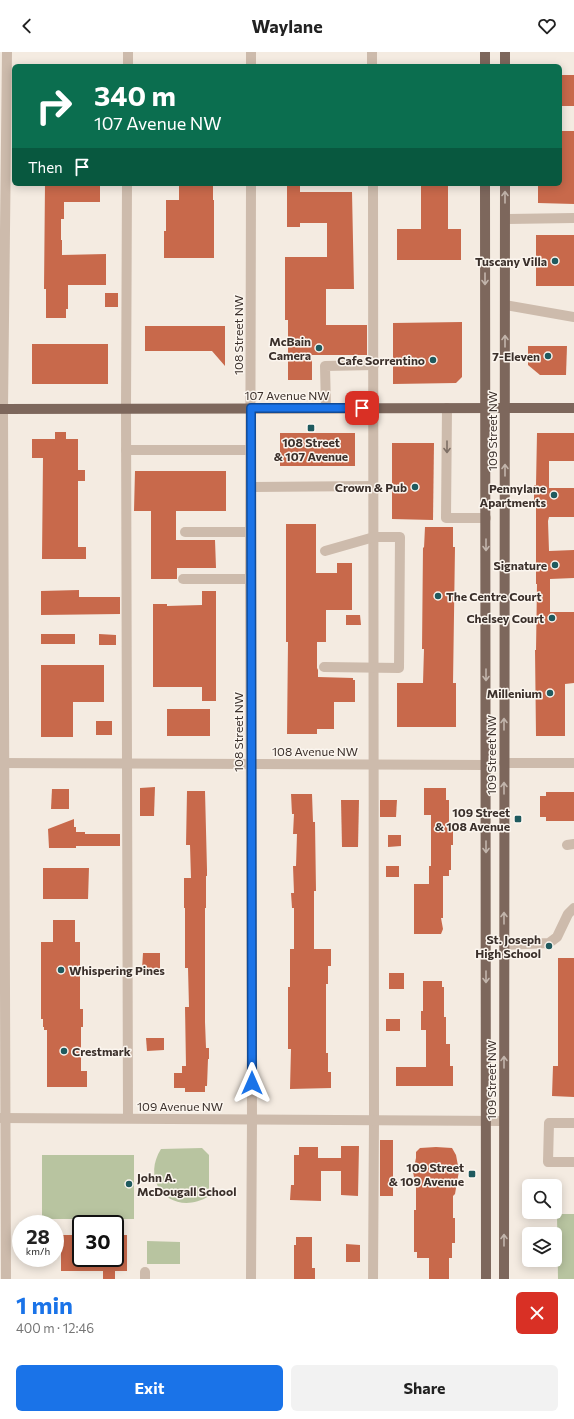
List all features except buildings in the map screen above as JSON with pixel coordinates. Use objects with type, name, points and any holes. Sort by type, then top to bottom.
[{"type":"main road","points":[[485,52],[485,64]]},
{"type":"main road","points":[[505,52],[505,64]]},
{"type":"main road","name":"109 Street NW","points":[[485,186],[486,1279]]},
{"type":"main road","name":"109 Street NW","points":[[504,1279],[505,186]]},
{"type":"main road","name":"107 Avenue NW","points":[[2,409],[574,408]]},
{"type":"street","points":[[6,1279],[3,1118],[2,409],[10,134],[7,52]]},
{"type":"street","points":[[128,52],[128,64]]},
{"type":"street","points":[[251,52],[251,64]]},
{"type":"street","points":[[372,52],[372,64]]},
{"type":"street","points":[[127,186],[126,450],[128,1118]]},
{"type":"street","name":"108 Street NW","points":[[251,186],[251,1279]]},
{"type":"street","points":[[373,186],[373,1279]]},
{"type":"street","points":[[505,219],[574,218]]},
{"type":"street","points":[[505,304],[574,318]]},
{"type":"street","points":[[326,408],[325,366],[374,365]]},
{"type":"street","points":[[446,408],[446,518],[486,518]]},
{"type":"street","points":[[126,450],[251,450]]},
{"type":"street","points":[[251,487],[373,486]]},
{"type":"street","points":[[185,532],[251,532]]},
{"type":"street","points":[[324,667],[399,668],[400,537],[374,537],[325,551]]},
{"type":"street","points":[[183,579],[250,579]]},
{"type":"street","name":"108 Avenue NW","points":[[2,763],[486,765]]},
{"type":"street","points":[[504,763],[574,763]]},
{"type":"street","points":[[504,945],[549,943],[556,937],[568,914],[574,908]]},
{"type":"street","name":"109 Avenue NW","points":[[3,1118],[504,1121]]},
{"type":"street","points":[[574,1123],[549,1123],[548,1162],[574,1162]]},
{"type":"green space","points":[[202,1148],[209,1155],[209,1196],[196,1202],[184,1203],[173,1200],[164,1194],[157,1185],[154,1174],[155,1162],[161,1149]]},
{"type":"green space","points":[[42,1155],[134,1155],[134,1219],[124,1219],[124,1215],[72,1215],[72,1219],[64,1219],[64,1215],[42,1215]]},
{"type":"green space","points":[[562,1214],[574,1214],[574,1279],[558,1279],[558,1267],[562,1267],[562,1227],[557,1227],[557,1219],[562,1219]]},
{"type":"green space","points":[[147,1241],[180,1242],[180,1264],[147,1264]]},
{"type":"place","name":"Tuscany Villa","points":[[555,261]]},
{"type":"place","name":"McBain Camera","points":[[319,348]]},
{"type":"place","name":"7-Eleven","points":[[548,356]]},
{"type":"place","name":"Cafe Sorrentino","points":[[433,360]]},
{"type":"place","name":"108 Street & 107 Avenue","points":[[311,428]]},
{"type":"place","name":"Crown & Pub","points":[[415,487]]},
{"type":"place","name":"Pennylane Apartments","points":[[554,495]]},
{"type":"place","name":"Signature","points":[[555,565]]},
{"type":"place","name":"The Centre Court","points":[[438,596]]},
{"type":"place","name":"Chelsey Court","points":[[552,618]]},
{"type":"place","name":"Millenium","points":[[550,693]]},
{"type":"place","name":"109 Street & 108 Avenue","points":[[518,819]]},
{"type":"place","name":"St. Joseph High School","points":[[549,946]]},
{"type":"place","name":"Whispering Pines","points":[[61,970]]},
{"type":"place","name":"Crestmark","points":[[64,1051]]},
{"type":"place","name":"109 Street & 109 Avenue","points":[[472,1174]]},
{"type":"place","name":"John A. McDougall School","points":[[129,1184]]},
{"type":"route","points":[[252,1083],[250,579],[251,408],[362,408]]}]
